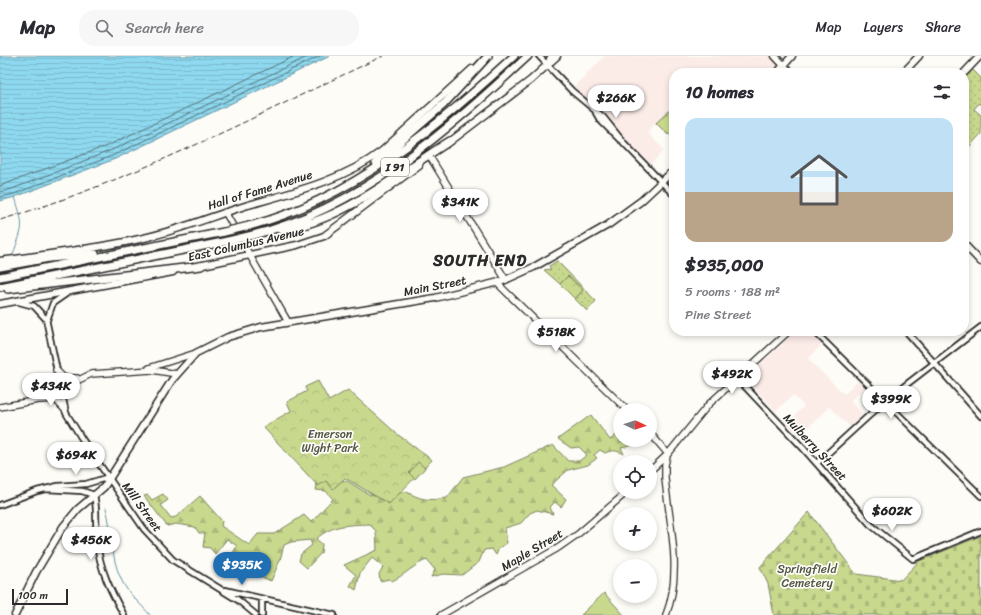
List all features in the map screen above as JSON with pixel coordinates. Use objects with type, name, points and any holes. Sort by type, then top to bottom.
[{"type":"highway","points":[[333,194],[380,160],[418,128],[454,94],[487,56]]},
{"type":"highway","name":"I 91","points":[[0,288],[228,241],[255,234],[312,214],[377,180],[446,127],[528,56]]},
{"type":"highway","points":[[548,65],[552,56]]},
{"type":"highway","name":"I 91","points":[[0,277],[224,232],[294,212],[333,194],[370,172],[406,147],[513,57]]},
{"type":"highway","points":[[255,234],[305,224],[341,210],[369,194],[450,141]]},
{"type":"highway","points":[[0,267],[57,258],[127,251]]},
{"type":"highway","points":[[0,288],[41,286],[88,278],[201,266]]},
{"type":"main road","name":"Hall of Fame Avenue","points":[[0,261],[138,240],[225,212],[292,193],[342,175],[366,162],[392,142],[487,56]]},
{"type":"main road","name":"East Columbus Avenue","points":[[0,304],[68,293],[250,256],[297,245],[327,234],[527,84],[557,56]]},
{"type":"main road","points":[[775,56],[787,68]]},
{"type":"main road","points":[[781,68],[792,56]]},
{"type":"main road","points":[[908,68],[920,56]]},
{"type":"main road","points":[[969,68],[980,56]]},
{"type":"main road","points":[[430,157],[506,280]]},
{"type":"main road","name":"Main Street","points":[[139,370],[173,362],[239,333],[288,322],[430,299],[506,280],[534,267],[608,225],[636,205],[669,175]]},
{"type":"main road","points":[[225,212],[288,322]]},
{"type":"main road","points":[[969,249],[981,262]]},
{"type":"main road","points":[[497,283],[620,403]]},
{"type":"main road","points":[[657,464],[668,454],[709,404],[783,336]]},
{"type":"main road","name":"Main Street","points":[[0,407],[38,400],[81,377],[97,373],[139,370],[162,371],[177,374],[196,353]]},
{"type":"main road","points":[[56,370],[66,379],[81,377]]},
{"type":"main road","points":[[15,615],[36,572],[63,527],[94,495],[97,489],[109,478],[177,374]]},
{"type":"main road","points":[[38,400],[55,399],[65,410]]},
{"type":"main road","points":[[657,441],[668,454]]},
{"type":"main road","points":[[666,615],[672,596],[675,578],[665,478],[665,465],[668,454]]},
{"type":"main road","name":"Maple Street","points":[[441,615],[558,548],[578,534],[619,499]]},
{"type":"street","points":[[539,56],[603,117],[623,142],[669,190]]},
{"type":"street","name":"Mill Street","points":[[68,293],[53,303],[48,315],[48,326],[65,410],[78,433],[144,529],[172,560],[241,602],[256,615]]},
{"type":"street","name":"Mill Street","points":[[15,302],[34,306],[42,314],[48,326]]},
{"type":"street","points":[[817,463],[885,401],[981,328]]},
{"type":"street","points":[[819,336],[981,496]]},
{"type":"street","points":[[910,336],[981,416]]},
{"type":"street","name":"Mulberry Street","points":[[737,378],[817,463],[877,531],[913,560],[981,531]]},
{"type":"street","points":[[0,505],[58,486],[86,484],[109,478]]},
{"type":"street","points":[[46,489],[82,491],[94,495],[97,509],[97,542],[99,559],[110,589],[124,615]]},
{"type":"street","points":[[218,587],[262,599],[334,615]]},
{"type":"street","points":[[262,599],[262,615]]},
{"type":"shaded area","points":[[605,56],[770,56],[778,64],[774,68],[669,68],[669,134],[668,135],[656,123],[647,132],[664,150],[650,165],[574,86]]},
{"type":"shaded area","points":[[791,336],[813,336],[822,344],[808,359],[844,394],[858,381],[865,387],[850,401],[863,414],[850,427],[829,407],[799,436],[787,424],[804,406],[793,395],[776,411],[745,378]]},
{"type":"green space","points":[[972,69],[981,78],[981,105],[979,103],[974,109],[981,115],[981,134],[969,147],[969,72]]},
{"type":"green space","points":[[669,111],[668,135],[656,123]]},
{"type":"green space","points":[[557,261],[596,301],[587,311],[575,299],[583,290],[568,276],[560,284],[544,270],[551,269],[549,266]]},
{"type":"green space","points":[[568,276],[583,290],[575,299],[560,284]]},
{"type":"green space","name":"Emerson Wight Park","points":[[318,381],[329,401],[348,390],[397,434],[432,460],[389,504],[345,478],[333,489],[326,481],[318,486],[263,427],[291,411],[287,402],[307,391],[305,387]]},
{"type":"green space","points":[[591,415],[610,440],[613,438],[613,447],[625,447],[621,448],[624,454],[614,451],[605,453],[600,450],[594,455],[597,458],[588,465],[568,470],[551,485],[566,499],[561,507],[555,502],[550,507],[553,514],[537,510],[530,513],[521,523],[505,528],[507,543],[499,548],[496,555],[492,549],[484,550],[479,562],[462,575],[443,574],[431,577],[435,570],[427,560],[392,581],[389,579],[380,581],[379,574],[383,567],[372,558],[360,573],[356,590],[350,586],[356,575],[344,565],[377,550],[376,531],[369,524],[341,526],[328,530],[322,534],[316,539],[322,544],[321,553],[307,568],[299,561],[301,554],[312,545],[310,540],[291,542],[284,545],[280,560],[271,581],[254,574],[260,558],[252,556],[237,557],[233,553],[237,546],[227,539],[215,554],[210,548],[203,547],[205,533],[199,533],[195,527],[176,524],[167,526],[144,496],[148,495],[152,500],[163,494],[168,500],[161,505],[171,518],[176,517],[200,496],[222,521],[221,526],[249,545],[258,534],[274,534],[304,515],[311,522],[333,499],[326,491],[316,490],[318,480],[347,481],[370,495],[381,492],[392,496],[405,491],[425,499],[447,498],[463,477],[504,467],[553,445],[568,461],[579,461],[587,455],[579,447],[571,448],[558,439]]},
{"type":"green space","points":[[418,462],[425,468],[415,479],[409,473]]},
{"type":"green space","name":"Springfield Cemetery","points":[[809,512],[856,574],[901,580],[919,561],[981,536],[981,615],[774,615],[768,584],[760,567]]},
{"type":"green space","points":[[604,593],[624,615],[581,615]]},
{"type":"water","points":[[0,56],[330,56],[115,159],[15,197],[0,201]]},
{"type":"waterway","points":[[13,254],[22,226],[15,197]]},
{"type":"waterway","points":[[106,508],[115,563],[118,572],[128,590],[150,615]]},
{"type":"railway","points":[[0,220],[49,204],[146,167],[242,124],[383,56]]},
{"type":"district","name":"SOUTH END","points":[[480,260]]}]
